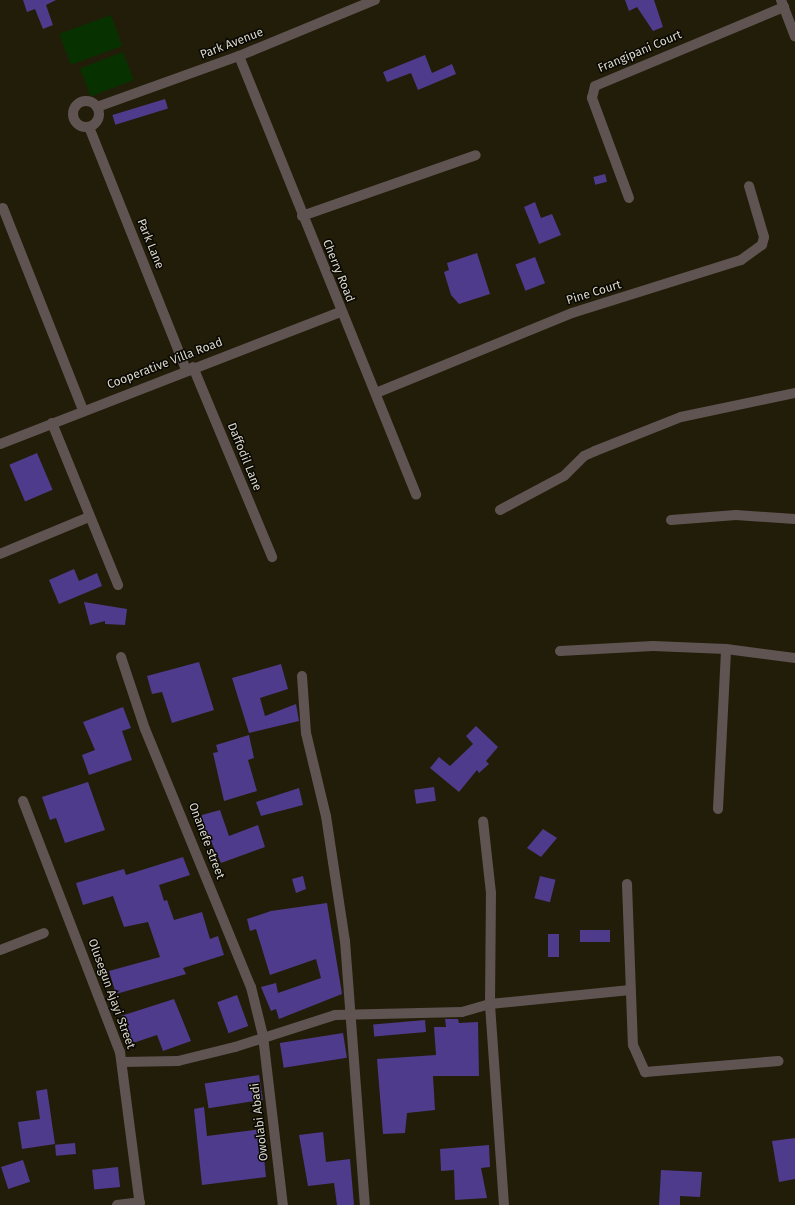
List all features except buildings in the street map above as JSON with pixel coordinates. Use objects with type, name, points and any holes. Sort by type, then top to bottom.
[{"type":"street","name":"Park Avenue","points":[[97,106],[239,56],[375,0]]},
{"type":"street","points":[[782,4],[795,36]]},
{"type":"street","name":"Frangipani Court","points":[[629,198],[592,98],[596,86],[782,4]]},
{"type":"street","name":"Cherry Road","points":[[239,56],[340,312],[376,392],[416,495]]},
{"type":"street","points":[[86,101],[97,106],[97,122],[90,127],[78,124],[74,113],[80,103],[86,101]]},
{"type":"street","name":"Park Lane","points":[[90,127],[190,368]]},
{"type":"street","points":[[302,216],[476,155]]},
{"type":"street","name":"Pine Court","points":[[376,392],[572,313],[740,260],[762,245],[764,237],[749,186]]},
{"type":"street","points":[[3,208],[83,410]]},
{"type":"street","name":"Cooperative Villa Road","points":[[0,444],[190,368],[340,312]]},
{"type":"street","name":"Daffodil Lane","points":[[190,368],[272,557]]},
{"type":"street","points":[[500,510],[564,476],[584,456],[595,451],[681,417],[795,393]]},
{"type":"street","points":[[52,423],[89,517],[118,585]]},
{"type":"street","points":[[672,520],[736,515],[795,519]]},
{"type":"street","points":[[0,554],[89,517]]},
{"type":"street","points":[[560,650],[653,646],[726,649],[795,658]]},
{"type":"street","points":[[718,809],[726,649]]},
{"type":"street","name":"Onanefe street","points":[[120,657],[145,729],[251,987],[263,1036]]},
{"type":"street","points":[[302,676],[306,733],[338,883],[353,1014],[365,1205]]},
{"type":"street","name":"Olusegun Ajayi Street","points":[[23,801],[122,1062],[140,1203]]},
{"type":"street","points":[[483,821],[491,893],[490,1004],[504,1205]]},
{"type":"street","points":[[627,884],[633,1045],[645,1072],[779,1061]]},
{"type":"street","points":[[0,950],[44,933]]},
{"type":"street","points":[[122,1062],[178,1061],[335,1015],[462,1012],[490,1004],[630,990]]},
{"type":"street","name":"Owolabi Abadi","points":[[263,1036],[283,1205]]},
{"type":"street","points":[[117,1205],[140,1203]]},
{"type":"green space","points":[[111,15],[122,46],[71,65],[59,34]]},
{"type":"green space","points":[[123,52],[134,80],[91,96],[80,68]]}]
